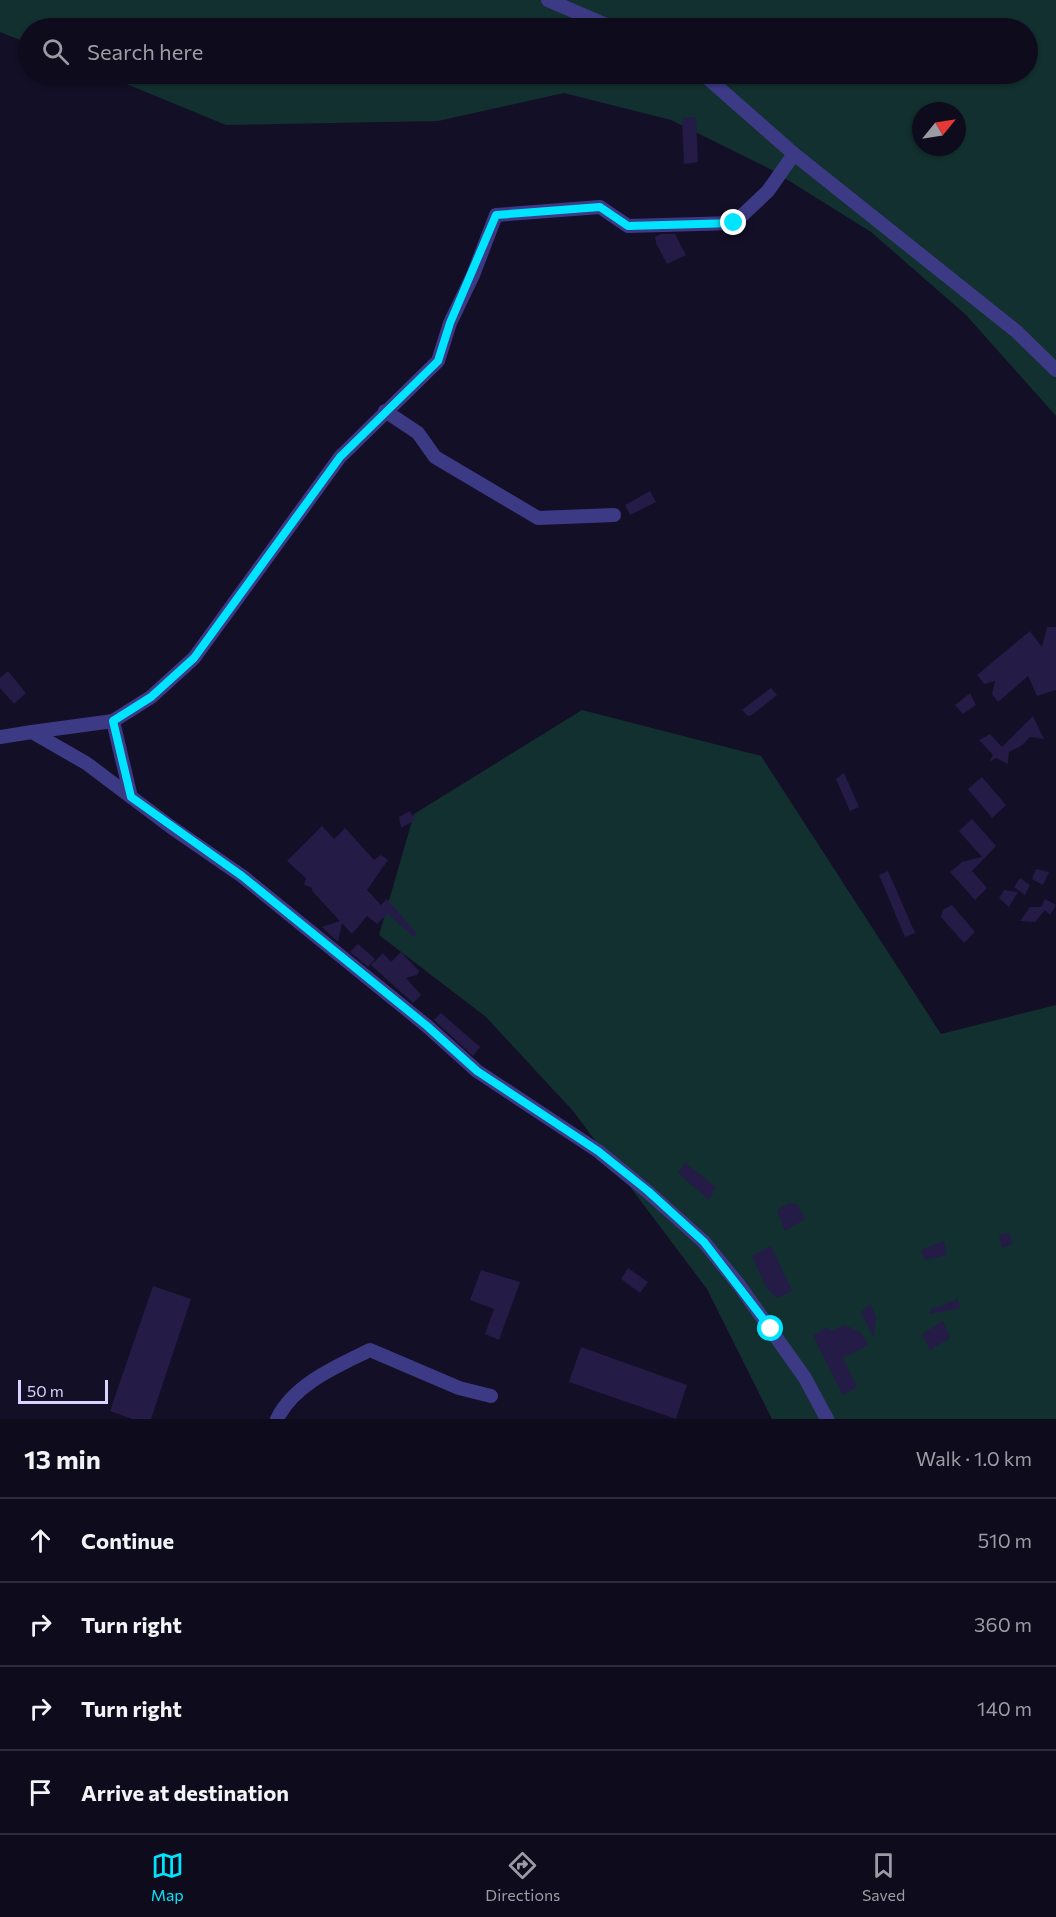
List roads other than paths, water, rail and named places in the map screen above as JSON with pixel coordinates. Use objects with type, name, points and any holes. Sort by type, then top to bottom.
[{"type":"lane","points":[[548,0],[590,18]]},
{"type":"lane","points":[[714,84],[794,154],[1016,331],[1056,370]]},
{"type":"lane","points":[[0,737],[113,721],[151,697],[194,658],[340,457],[438,361],[450,323],[496,215],[600,207],[628,226],[734,223],[768,192],[794,154]]},
{"type":"lane","points":[[385,411],[418,433],[435,457],[538,518],[614,515]]},
{"type":"lane","points":[[113,721],[131,797]]},
{"type":"lane","points":[[32,732],[86,763],[242,876],[427,1026],[477,1071],[598,1151],[648,1191],[704,1242],[739,1285],[805,1378],[827,1419]]},
{"type":"lane","points":[[278,1419],[282,1408],[321,1374],[370,1350],[459,1388],[492,1396]]}]
